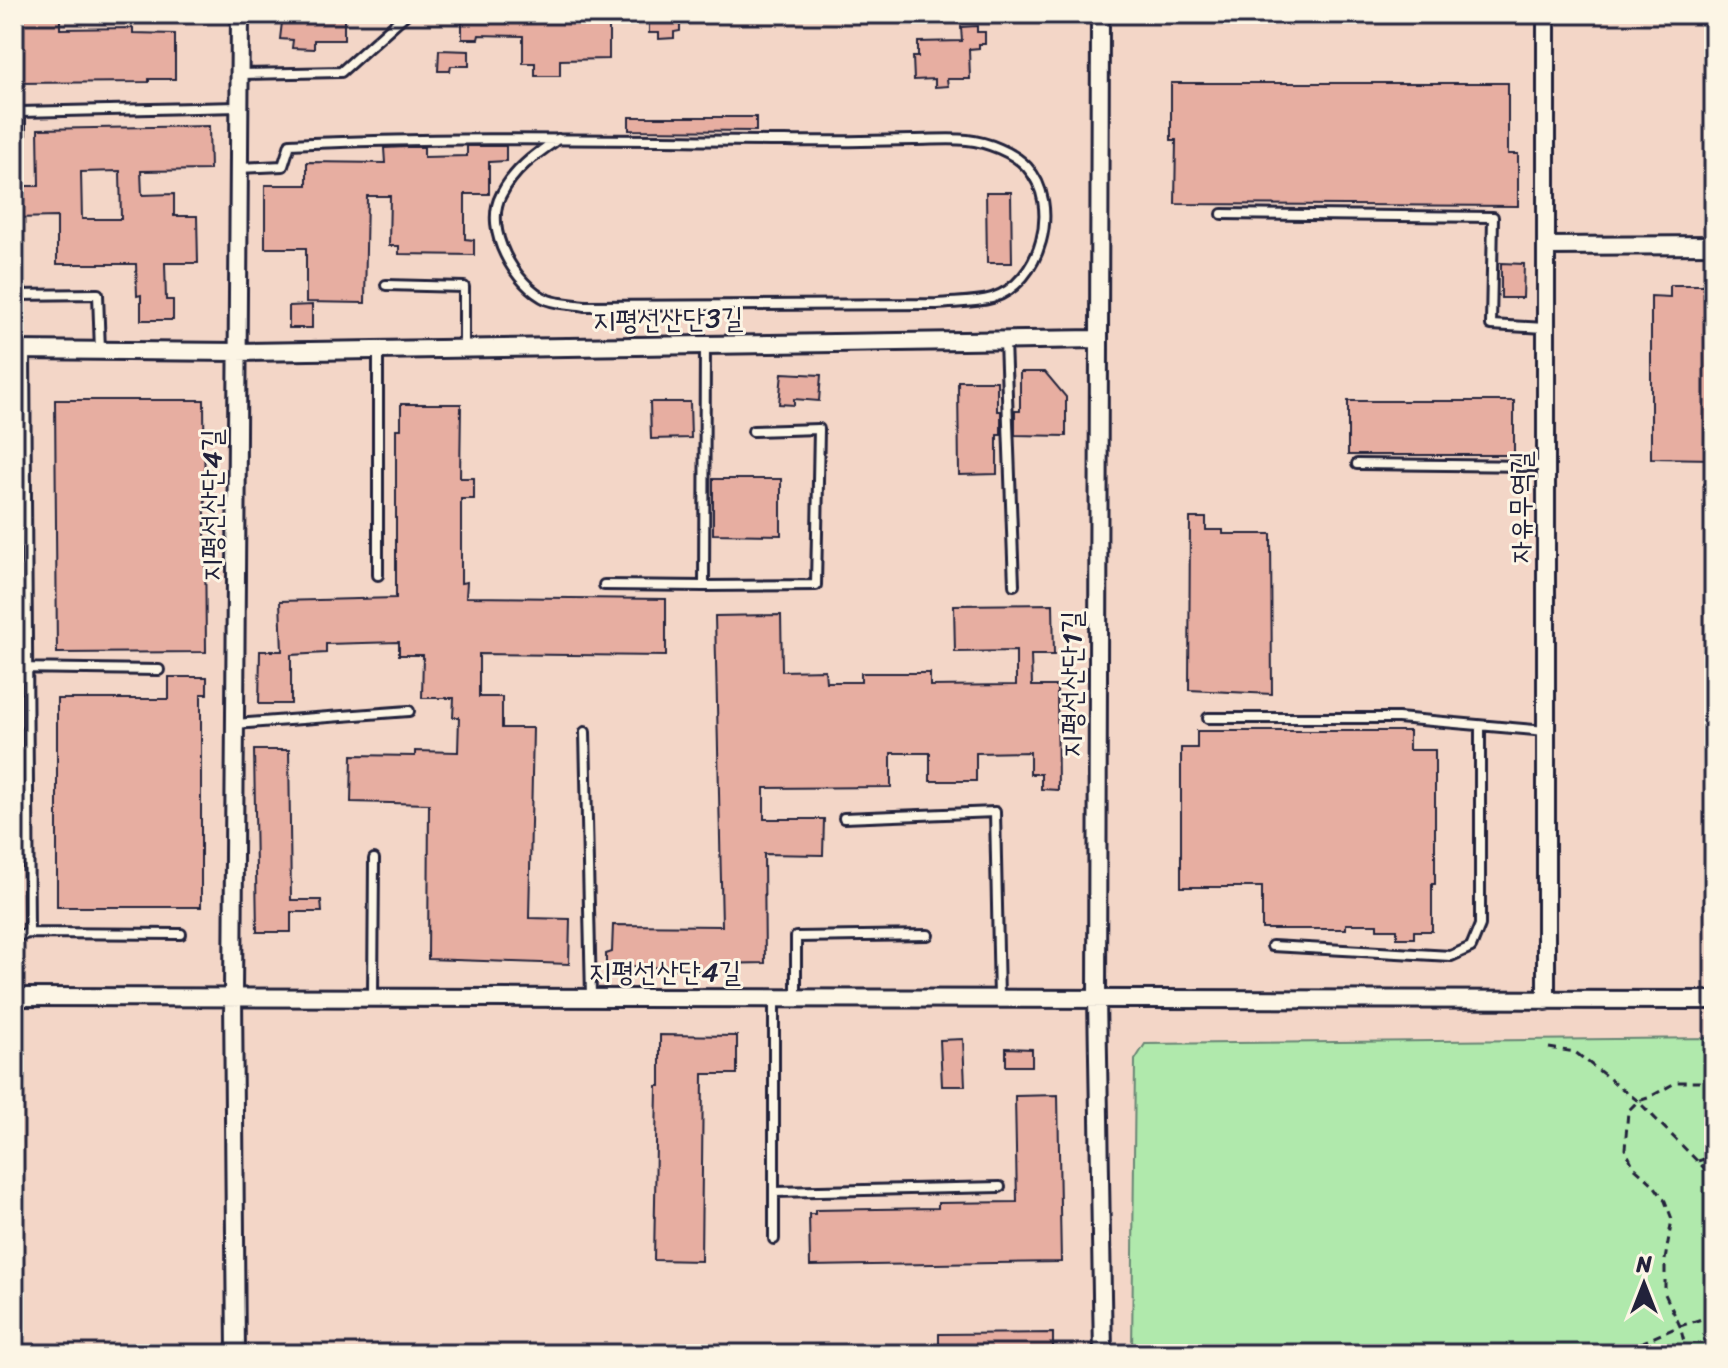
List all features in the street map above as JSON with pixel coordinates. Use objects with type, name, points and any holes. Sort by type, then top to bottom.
[{"type":"street","points":[[238,352],[240,14]]},
{"type":"street","name":"지평선산단1길","points":[[1100,14],[1097,998],[1103,1354]]},
{"type":"street","name":"자유무역길","points":[[1546,14],[1546,1001]]},
{"type":"street","points":[[1546,246],[1714,245]]},
{"type":"street","name":"지평선산단3길","points":[[20,350],[238,352],[1098,339]]},
{"type":"street","name":"지평선산단4길","points":[[233,995],[238,352]]},
{"type":"street","points":[[233,995],[236,1354]]},
{"type":"street","name":"지평선산단4길","points":[[14,997],[1097,998]]},
{"type":"street","points":[[1097,998],[1714,1000]]},
{"type":"lane","points":[[240,74],[341,72],[406,14]]},
{"type":"lane","points":[[14,161],[20,161],[20,112],[240,107]]},
{"type":"lane","points":[[239,168],[283,166],[290,144],[488,137],[969,140],[1000,148],[1027,167],[1042,196],[1043,232],[1035,261],[1019,281],[993,298],[937,304],[601,306],[548,300],[524,282],[509,265],[500,243],[498,198],[523,164],[558,139]]},
{"type":"lane","points":[[1222,214],[1493,217],[1491,325],[1546,328]]},
{"type":"lane","points":[[386,285],[464,287],[464,348]]},
{"type":"lane","points":[[14,295],[98,294],[100,351]]},
{"type":"lane","points":[[1005,340],[1014,585]]},
{"type":"lane","points":[[704,586],[705,345]]},
{"type":"lane","points":[[20,350],[25,400],[29,933]]},
{"type":"lane","points":[[378,350],[378,575]]},
{"type":"lane","points":[[14,400],[25,400]]},
{"type":"lane","points":[[604,585],[816,585],[819,429],[753,431]]},
{"type":"lane","points":[[1357,464],[1546,466]]},
{"type":"lane","points":[[14,668],[159,670]]},
{"type":"lane","points":[[235,724],[409,711]]},
{"type":"lane","points":[[1208,718],[1398,718],[1546,731]]},
{"type":"lane","points":[[1272,946],[1451,956],[1471,947],[1480,925],[1480,726]]},
{"type":"lane","points":[[585,732],[591,996]]},
{"type":"lane","points":[[844,818],[995,812],[999,998]]},
{"type":"lane","points":[[373,996],[374,859]]},
{"type":"lane","points":[[14,937],[29,933],[181,934]]},
{"type":"lane","points":[[796,997],[796,937],[928,935]]},
{"type":"lane","points":[[774,997],[774,1239]]},
{"type":"lane","points":[[774,1192],[1000,1187]]},
{"type":"path","points":[[1549,1048],[1575,1052],[1638,1101],[1714,1178]]},
{"type":"path","points":[[1687,1354],[1680,1326],[1665,1294],[1665,1260],[1672,1219],[1665,1201],[1653,1184],[1634,1167],[1625,1149],[1628,1111],[1638,1101],[1677,1082],[1714,1082]]},
{"type":"path","points":[[1697,1161],[1714,1156]]},
{"type":"path","points":[[1615,1354],[1714,1315]]},
{"type":"shaded area","points":[[14,14],[1714,14],[1714,1354],[14,1354]]},
{"type":"green space","points":[[1714,1038],[1714,1354],[1132,1354],[1135,1060],[1145,1044]]},
{"type":"building","points":[[14,14],[60,14],[60,29],[133,28],[133,33],[175,34],[175,79],[14,83]]},
{"type":"building","points":[[283,14],[344,14],[344,40],[314,40],[314,49],[292,48],[293,40],[280,39]]},
{"type":"building","points":[[462,14],[609,14],[609,59],[560,60],[560,76],[535,76],[535,63],[523,63],[523,36],[479,35],[478,39],[462,39]]},
{"type":"building","points":[[680,15],[680,31],[674,32],[674,38],[659,39],[659,33],[649,33],[649,16]]},
{"type":"building","points":[[977,26],[977,32],[985,32],[985,44],[969,49],[970,79],[947,79],[948,86],[935,87],[935,79],[914,80],[913,57],[918,57],[918,42],[962,41],[961,27]]},
{"type":"building","points":[[439,50],[469,51],[469,66],[451,66],[450,71],[438,71]]},
{"type":"building","points":[[1171,83],[1508,83],[1508,154],[1518,154],[1518,206],[1175,204],[1176,140],[1171,140]]},
{"type":"building","points":[[629,117],[756,117],[756,131],[629,130]]},
{"type":"building","points":[[209,126],[210,170],[141,171],[142,195],[174,194],[174,216],[197,216],[198,263],[165,263],[166,300],[173,300],[173,320],[141,320],[136,264],[57,264],[57,217],[14,218],[14,186],[39,186],[38,129]],"holes":[[[120,171],[121,219],[82,219],[81,172]]]},
{"type":"building","points":[[467,146],[506,146],[506,161],[489,162],[489,194],[465,194],[465,239],[474,240],[474,255],[399,254],[399,246],[389,246],[390,196],[367,196],[365,303],[306,302],[306,248],[265,248],[265,185],[307,185],[307,162],[385,163],[384,148],[408,147],[424,147],[424,157],[467,156]]},
{"type":"building","points":[[986,192],[1011,192],[1012,263],[987,263]]},
{"type":"building","points":[[1501,263],[1524,264],[1523,298],[1501,298]]},
{"type":"building","points":[[1670,285],[1714,285],[1714,459],[1651,458],[1651,296],[1670,297]]},
{"type":"building","points":[[312,305],[312,328],[289,328],[289,306]]},
{"type":"building","points":[[1020,372],[1045,372],[1066,397],[1066,436],[1015,435],[1015,411],[1020,411]]},
{"type":"building","points":[[782,373],[821,375],[819,401],[794,399],[794,405],[779,404]]},
{"type":"building","points":[[958,381],[997,381],[1001,435],[997,435],[997,474],[959,475]]},
{"type":"building","points":[[55,400],[204,400],[206,652],[57,653]]},
{"type":"building","points":[[1348,401],[1514,401],[1514,455],[1348,455]]},
{"type":"building","points":[[650,402],[690,402],[691,438],[651,439]]},
{"type":"building","points":[[401,404],[461,404],[460,478],[474,478],[474,499],[461,499],[461,583],[467,582],[466,597],[666,599],[666,656],[479,654],[479,697],[502,697],[502,728],[533,728],[529,918],[570,919],[569,964],[428,959],[429,804],[351,802],[352,755],[415,756],[415,751],[458,752],[459,717],[453,717],[454,698],[422,698],[423,655],[399,655],[399,642],[326,644],[326,653],[291,655],[291,704],[259,704],[260,651],[282,651],[280,601],[396,598],[396,429],[401,429]]},
{"type":"building","points":[[713,479],[781,479],[781,535],[713,534]]},
{"type":"building","points":[[1190,518],[1206,518],[1206,530],[1223,530],[1223,534],[1271,534],[1272,694],[1189,690]]},
{"type":"building","points":[[1053,604],[1054,655],[1031,655],[1032,686],[1057,686],[1058,790],[1041,789],[1041,774],[1030,774],[1030,752],[976,753],[976,781],[930,781],[930,753],[891,753],[891,787],[764,788],[764,819],[824,819],[823,855],[764,854],[765,963],[715,964],[715,971],[630,966],[629,972],[606,971],[606,954],[612,952],[613,925],[722,926],[715,616],[781,615],[782,671],[825,670],[826,682],[861,682],[861,673],[930,673],[930,686],[1016,685],[1016,651],[955,652],[954,605]]},
{"type":"building","points":[[169,677],[207,677],[207,694],[201,694],[201,907],[57,907],[57,699],[169,699]]},
{"type":"building","points":[[1197,731],[1409,731],[1409,750],[1435,750],[1432,931],[1414,931],[1414,938],[1397,938],[1397,929],[1377,929],[1377,924],[1346,924],[1346,929],[1262,929],[1262,887],[1181,887],[1181,748],[1197,748]]},
{"type":"building","points":[[254,750],[289,750],[291,900],[321,900],[322,912],[291,912],[291,932],[257,932]]},
{"type":"building","points":[[660,1035],[737,1036],[737,1074],[703,1074],[701,1261],[654,1260]]},
{"type":"building","points":[[963,1039],[965,1086],[942,1086],[940,1040]]},
{"type":"building","points":[[1006,1048],[1032,1049],[1032,1066],[1006,1066]]},
{"type":"building","points":[[1058,1095],[1061,1262],[810,1266],[809,1214],[815,1214],[815,1210],[938,1208],[938,1203],[1017,1202],[1015,1096]]},
{"type":"building","points":[[1053,1333],[1053,1354],[939,1354],[939,1334]]}]
